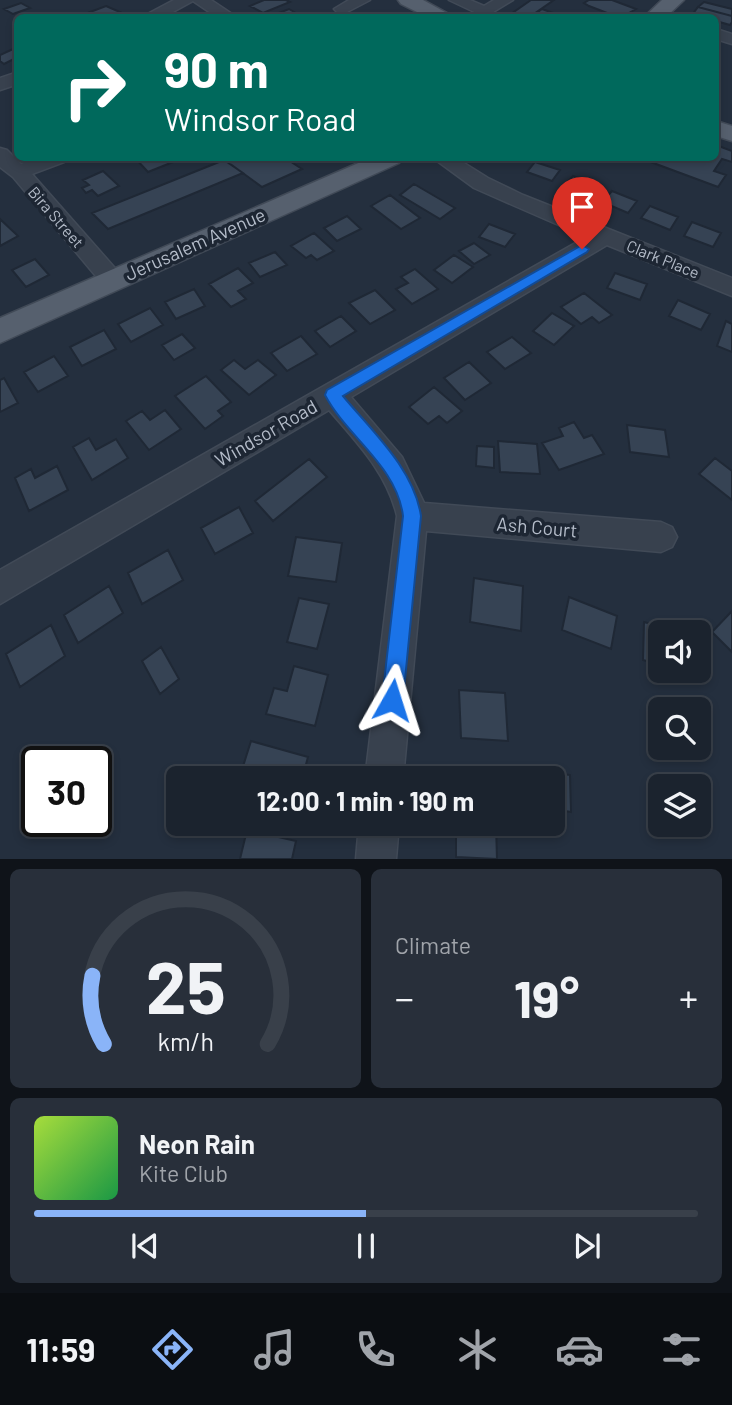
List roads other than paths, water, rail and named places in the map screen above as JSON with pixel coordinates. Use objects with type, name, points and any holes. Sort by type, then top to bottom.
[{"type":"main road","points":[[408,0],[436,14]]},
{"type":"main road","points":[[657,14],[674,0]]},
{"type":"main road","name":"Jerusalem Avenue","points":[[0,331],[383,161]]},
{"type":"street","points":[[156,14],[186,0]]},
{"type":"street","points":[[200,0],[223,14]]},
{"type":"street","points":[[342,9],[362,0]]},
{"type":"street","points":[[457,0],[485,12],[505,0]]},
{"type":"street","name":"Bira Street","points":[[0,154],[113,281]]},
{"type":"street","points":[[17,172],[48,161]]},
{"type":"street","name":"Clark Place","points":[[448,161],[481,183],[732,287]]},
{"type":"street","name":"Windsor Road","points":[[0,588],[605,236]]},
{"type":"street","points":[[332,395],[387,461],[410,496],[412,516],[385,766]]},
{"type":"street","name":"Ash Court","points":[[412,516],[661,537]]},
{"type":"street","points":[[376,859],[378,836]]}]
